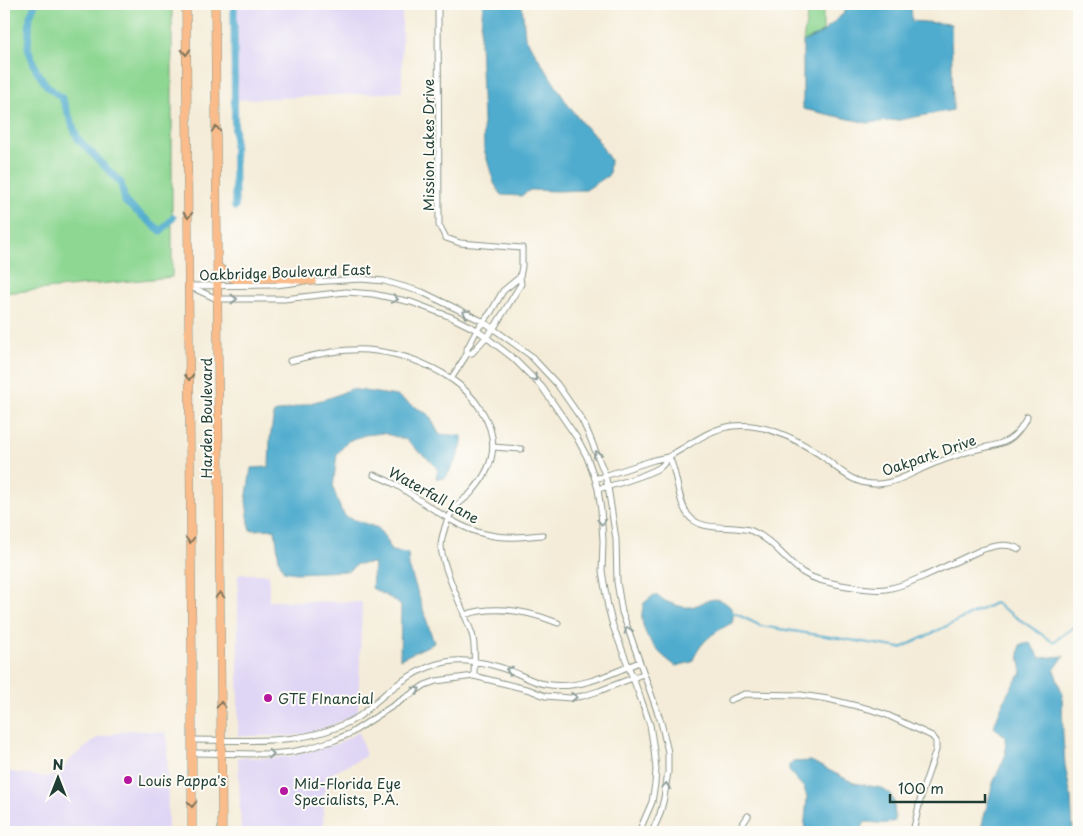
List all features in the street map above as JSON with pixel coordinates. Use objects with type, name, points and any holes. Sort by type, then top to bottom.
[{"type":"main road","name":"Harden Boulevard","points":[[186,4],[192,832]]},
{"type":"main road","name":"Harden Boulevard","points":[[215,4],[222,832]]},
{"type":"main road","points":[[217,266],[236,279],[287,278],[312,282]]},
{"type":"street","name":"Mission Lakes Drive","points":[[438,4],[439,225],[446,238],[460,243],[522,248],[520,276],[522,284],[494,328],[472,353],[467,354]]},
{"type":"street","name":"Mission Lakes Drive","points":[[452,379],[467,354],[477,330],[503,291],[520,276]]},
{"type":"street","name":"Oakbridge Boulevard East","points":[[188,286],[276,285],[361,279],[384,281],[422,292],[484,322],[530,355],[557,384],[590,435],[605,476],[616,539],[617,582],[622,612],[661,722],[668,752],[668,772],[664,798],[660,814],[652,832]]},
{"type":"street","name":"Oakbridge Boulevard East","points":[[188,286],[218,299],[284,299],[346,292],[373,294],[411,302],[477,330],[514,358],[542,388],[577,438],[587,457],[598,489],[603,541],[602,571],[610,617],[650,725],[656,769],[655,784],[652,802],[639,832]]},
{"type":"street","points":[[498,299],[508,305]]},
{"type":"street","points":[[290,360],[355,350],[375,351],[406,357],[452,379],[481,409],[491,433],[492,455],[484,475],[471,493],[454,509],[443,532],[442,542],[442,558],[472,636],[474,676]]},
{"type":"street","name":"Oakpark Drive","points":[[598,489],[643,475],[661,467],[669,457],[713,431],[743,425],[768,430],[791,438],[814,451],[850,477],[858,481],[878,484],[895,481],[952,456],[1008,440],[1021,428],[1026,417]]},
{"type":"street","points":[[493,447],[521,450]]},
{"type":"street","points":[[669,457],[684,508],[692,520],[703,525],[750,530],[771,543],[801,572],[823,582],[867,589],[887,589],[908,583],[981,550],[1004,545],[1019,549]]},
{"type":"street","name":"Oakpark Drive","points":[[594,479],[669,457]]},
{"type":"street","points":[[638,465],[643,475]]},
{"type":"street","name":"Waterfall Lane","points":[[374,475],[396,484],[460,525],[484,534],[510,537],[542,535]]},
{"type":"street","points":[[464,615],[491,609],[518,611],[558,622]]},
{"type":"street","points":[[192,740],[279,740],[309,737],[331,730],[359,716],[410,675],[447,662],[462,661],[492,664],[531,680],[556,685],[590,681],[639,662]]},
{"type":"street","points":[[192,753],[270,754],[290,752],[328,742],[351,733],[425,685],[436,681],[474,676],[530,690],[545,696],[570,698],[583,696],[643,674]]},
{"type":"street","points":[[730,700],[745,694],[800,695],[828,699],[887,715],[932,736],[936,742],[936,750],[922,792],[912,832]]},
{"type":"street","points":[[738,832],[748,816]]},
{"type":"shaded area","points":[[234,4],[402,4],[402,92],[236,100]]},
{"type":"shaded area","points":[[238,574],[269,574],[269,601],[362,602],[358,713],[330,726],[308,733],[292,736],[238,736]]},
{"type":"shaded area","points":[[129,730],[167,733],[168,832],[4,832],[4,773],[11,772],[47,777],[57,775],[72,758],[97,738]]},
{"type":"shaded area","points":[[359,732],[366,756],[325,777],[323,832],[241,832],[238,757],[270,758],[291,756],[336,744]]},
{"type":"green space","points":[[4,4],[172,4],[172,277],[4,293]]},
{"type":"green space","points":[[809,4],[844,4],[823,11],[823,32],[803,42]]},
{"type":"water","points":[[483,4],[522,4],[525,37],[568,105],[596,137],[610,160],[609,175],[586,190],[530,190],[521,196],[501,195],[494,183],[484,149],[480,40]]},
{"type":"water","points":[[845,4],[911,4],[912,21],[951,24],[953,110],[899,120],[868,123],[803,109],[803,42],[823,32],[845,12]]},
{"type":"water","points":[[351,389],[397,396],[429,415],[439,434],[462,436],[459,452],[445,478],[436,478],[438,470],[432,462],[407,440],[383,433],[365,435],[348,441],[337,454],[333,488],[341,510],[346,517],[378,528],[388,542],[391,551],[408,553],[409,566],[434,643],[400,659],[401,606],[372,588],[374,563],[357,564],[348,571],[295,573],[284,571],[279,561],[275,529],[250,530],[246,501],[251,468],[269,467],[270,439],[274,413],[332,397]]},
{"type":"water","points":[[654,595],[684,607],[716,599],[722,601],[732,611],[732,623],[708,638],[699,648],[692,662],[676,666],[664,657],[649,640],[643,626],[644,603]]},
{"type":"water","points":[[1030,643],[1040,658],[1064,656],[1054,670],[1062,693],[1065,765],[1071,797],[1073,832],[980,832],[993,783],[1006,754],[1005,736],[994,727],[1005,698],[1022,673],[1019,654],[1020,645]]},
{"type":"water","points":[[811,761],[854,783],[881,788],[890,794],[894,802],[895,821],[883,824],[865,822],[860,832],[804,832],[807,797],[804,788],[789,771],[789,765],[792,762]]},
{"type":"waterway","points":[[35,4],[30,16],[28,48],[36,70],[47,86],[62,98],[78,139],[121,183],[125,202],[161,231],[173,218]]},
{"type":"waterway","points":[[234,4],[235,207]]},
{"type":"waterway","points":[[732,612],[761,626],[901,648],[995,603],[1053,642],[1074,627],[1079,621]]},
{"type":"place","name":"GTE FInancial","points":[[268,698]]},
{"type":"place","name":"Louis Pappa's","points":[[128,780]]},
{"type":"place","name":"Mid-Florida Eye Specialists, P.A.","points":[[284,791]]}]
